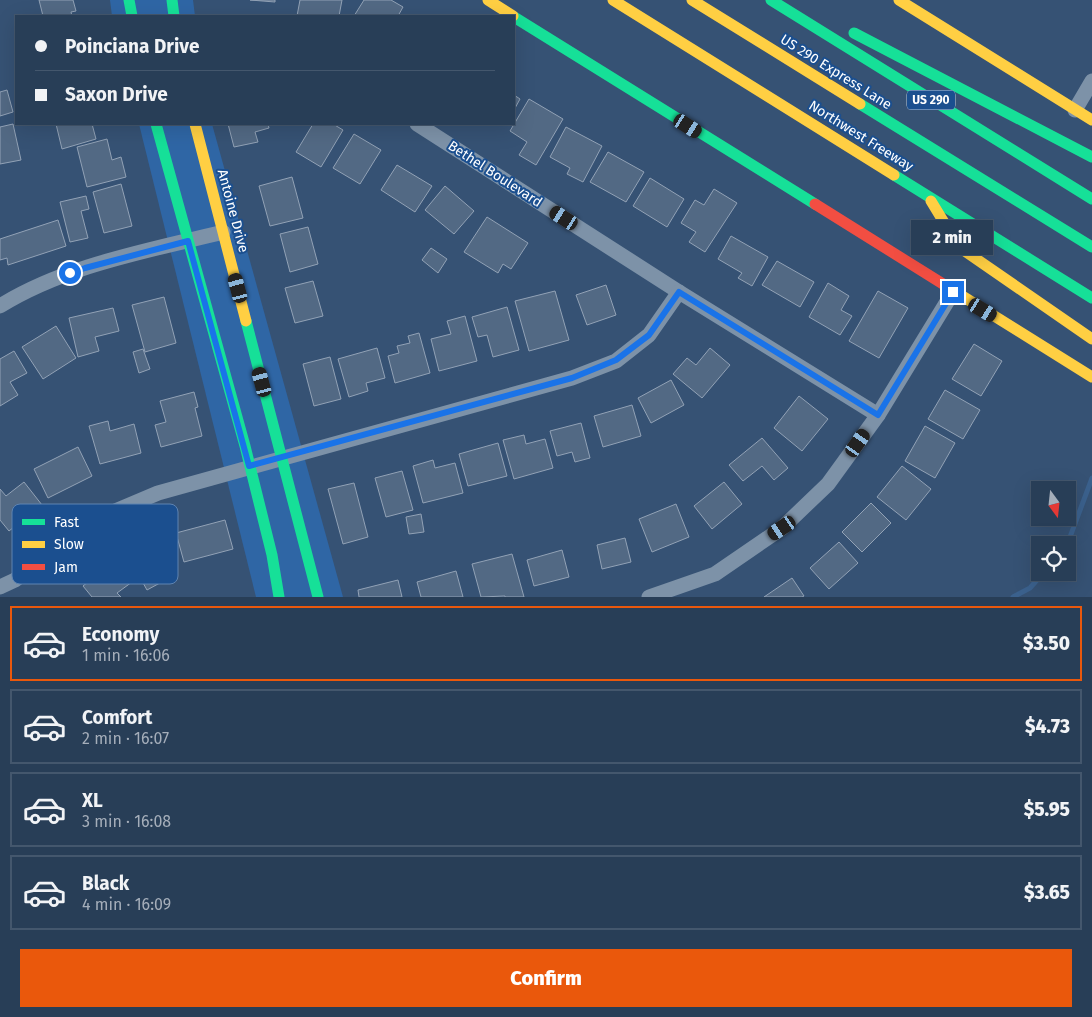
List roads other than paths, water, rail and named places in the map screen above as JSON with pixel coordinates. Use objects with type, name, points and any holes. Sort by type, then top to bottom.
[{"type":"main road","points":[[129,0],[132,15]]},
{"type":"main road","points":[[172,0],[174,15]]},
{"type":"main road","points":[[488,0],[510,15]]},
{"type":"main road","name":"Northwest Freeway","points":[[613,0],[1092,298]]},
{"type":"main road","name":"US 290 Express Lane","points":[[692,0],[1092,248]]},
{"type":"main road","name":"US 290","points":[[771,0],[1092,200]]},
{"type":"main road","points":[[790,0],[807,9]]},
{"type":"main road","points":[[899,0],[1092,120]]},
{"type":"main road","points":[[515,18],[1091,376]]},
{"type":"main road","points":[[842,27],[1092,157]]},
{"type":"main road","points":[[156,125],[272,555],[278,597]]},
{"type":"main road","name":"Antoine Drive","points":[[195,125],[318,597]]},
{"type":"main road","points":[[927,196],[959,247],[1092,339]]},
{"type":"street","points":[[1075,110],[1092,81]]},
{"type":"street","name":"Bethel Boulevard","points":[[419,125],[679,292],[878,415]]},
{"type":"street","points":[[0,306],[41,284],[85,268],[223,232]]},
{"type":"street","points":[[132,504],[158,493],[249,466],[572,378],[616,360],[649,335],[679,292]]},
{"type":"street","points":[[650,597],[715,574],[782,528],[828,484],[878,415],[953,292]]},
{"type":"street","points":[[0,587],[12,581]]},
{"type":"waterway","points":[[1070,536],[1092,478]]},
{"type":"waterway","points":[[1013,597],[1030,588],[1036,581]]}]
